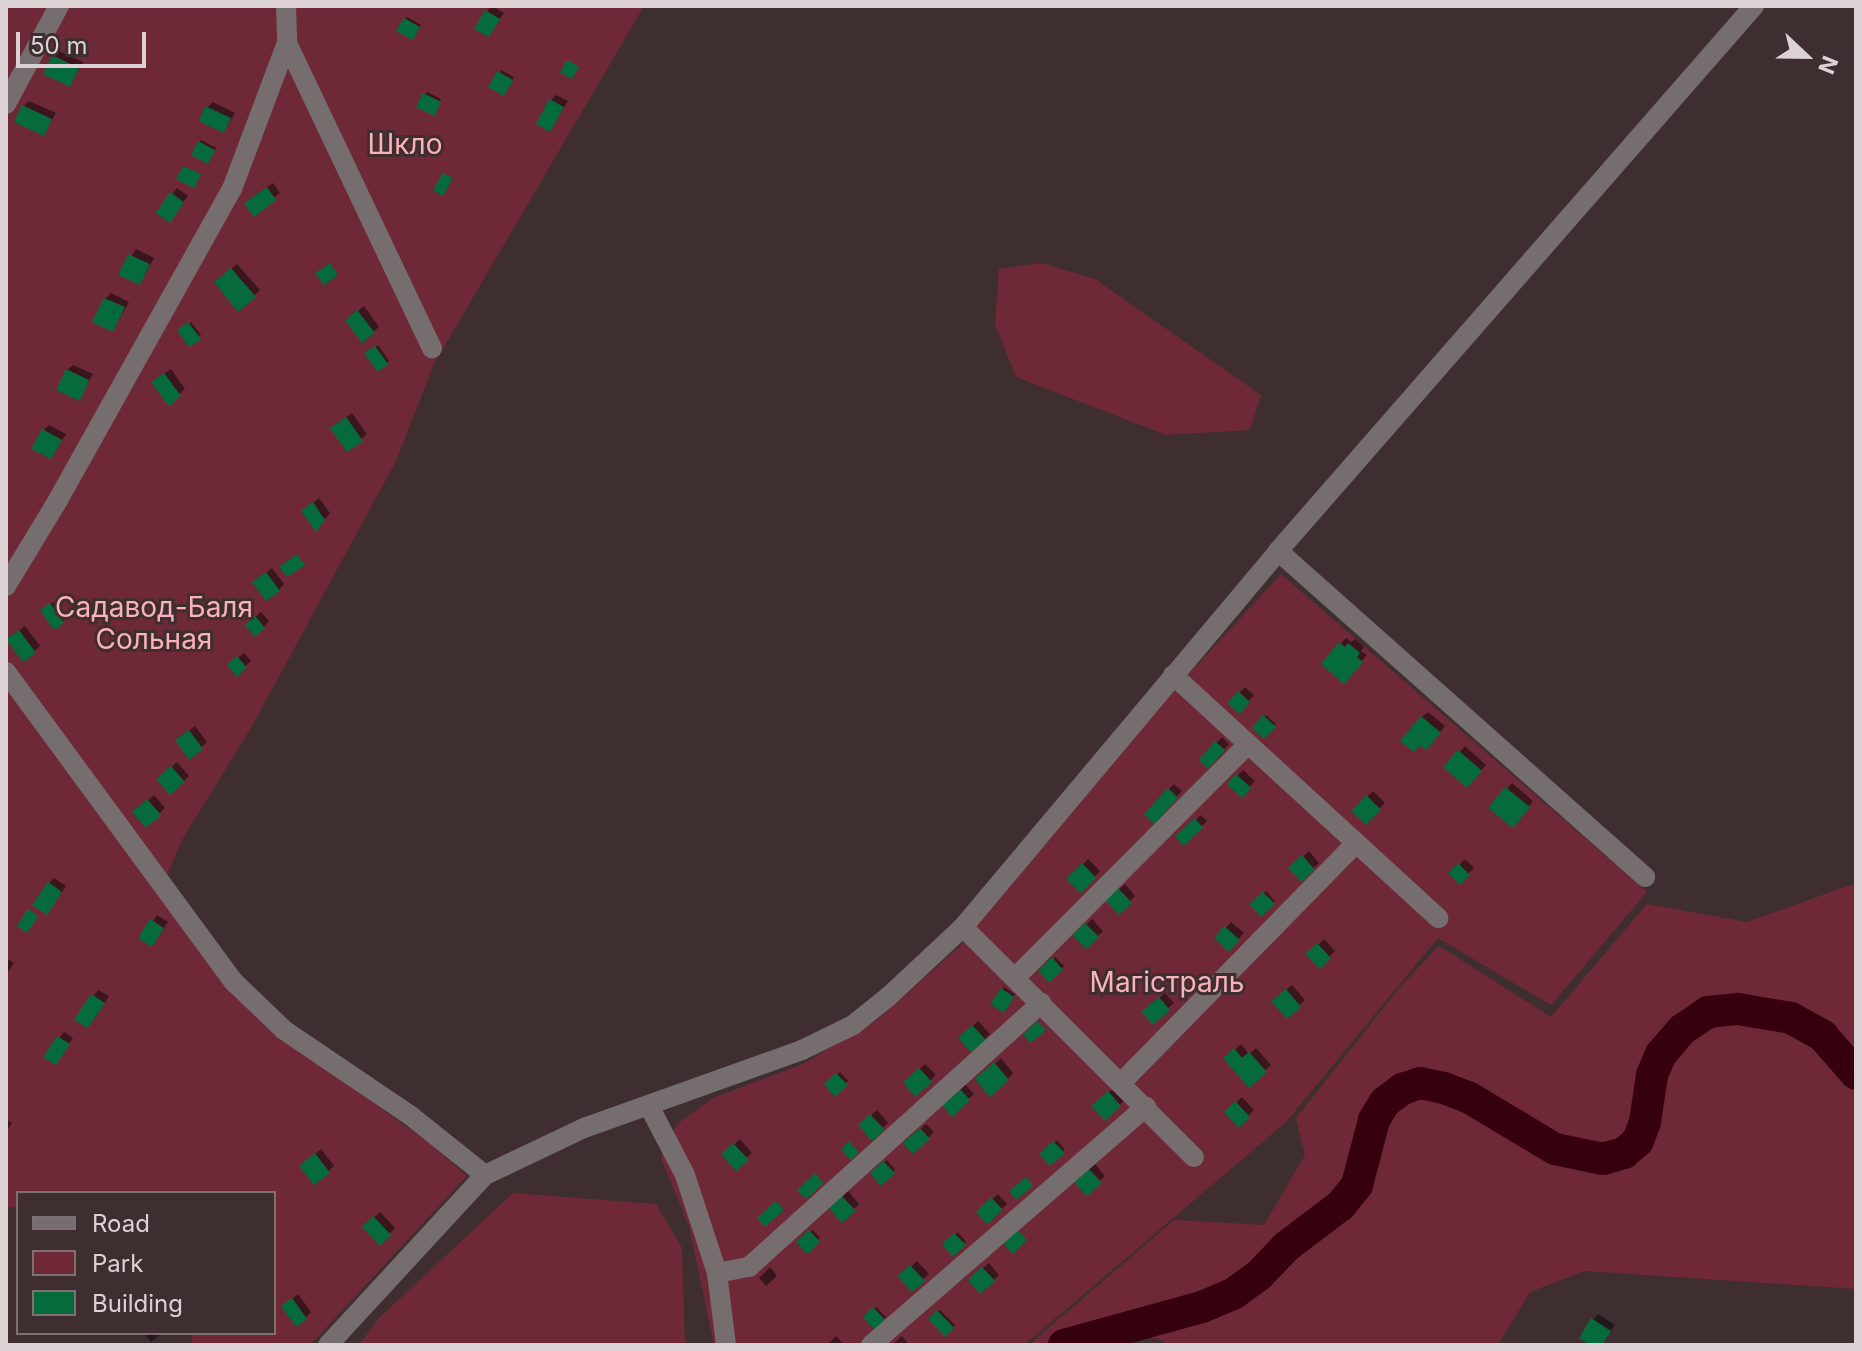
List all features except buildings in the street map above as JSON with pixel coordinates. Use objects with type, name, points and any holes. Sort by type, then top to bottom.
[{"type":"street","points":[[6,104],[59,6]]},
{"type":"street","points":[[6,586],[58,500],[232,189],[287,43],[286,6]]},
{"type":"street","points":[[328,1345],[485,1175],[584,1128],[802,1050],[853,1025],[963,927],[1278,551],[1754,6]]},
{"type":"street","points":[[287,43],[432,348]]},
{"type":"street","points":[[1278,551],[1645,877]]},
{"type":"street","points":[[6,672],[234,982],[284,1030],[411,1116],[485,1175]]},
{"type":"street","points":[[1173,675],[1438,918]]},
{"type":"street","points":[[1015,978],[1248,744]]},
{"type":"street","points":[[1121,1083],[1356,843]]},
{"type":"street","points":[[963,927],[1194,1157]]},
{"type":"street","points":[[717,1273],[749,1267],[1041,1003]]},
{"type":"street","points":[[649,1106],[685,1175],[717,1273],[726,1345]]},
{"type":"street","points":[[871,1345],[1146,1107]]},
{"type":"green space","points":[[6,6],[644,6],[434,364],[396,461],[252,726],[182,840],[166,878],[288,1041],[429,1143],[467,1176],[310,1345],[192,1345],[192,1335],[276,1335],[276,1191],[16,1191],[16,1207],[6,1208]]},
{"type":"green space","points":[[1041,263],[1095,279],[1261,395],[1250,430],[1166,435],[1016,377],[995,324],[999,269]]},
{"type":"green space","name":"Магістраль","points":[[1281,574],[1647,892],[1551,1005],[1438,938],[1286,1122],[1024,1345],[714,1345],[689,1226],[661,1158],[677,1124],[713,1098],[803,1064],[877,1020],[960,946],[1164,701]]},
{"type":"green space","points":[[1856,883],[1856,1289],[1585,1271],[1530,1292],[1498,1345],[1169,1345],[1159,1339],[1135,1336],[1089,1345],[1029,1345],[1174,1220],[1264,1225],[1305,1155],[1296,1118],[1401,986],[1439,946],[1551,1017],[1647,904],[1747,922]]},
{"type":"green space","points":[[513,1193],[656,1204],[682,1248],[685,1345],[359,1345],[379,1318]]},
{"type":"waterway","points":[[1064,1345],[1202,1307],[1233,1294],[1259,1275],[1287,1246],[1341,1205],[1357,1185],[1374,1120],[1385,1102],[1402,1089],[1420,1083],[1444,1088],[1468,1097],[1555,1149],[1603,1159],[1624,1153],[1638,1141],[1645,1122],[1652,1075],[1661,1054],[1683,1029],[1708,1012],[1738,1009],[1791,1018],[1823,1036],[1856,1074]]},
{"type":"park label","name":"Шкло","points":[[405,144]]},
{"type":"park label","name":"Садавод-Баля Сольная","points":[[154,623]]}]
